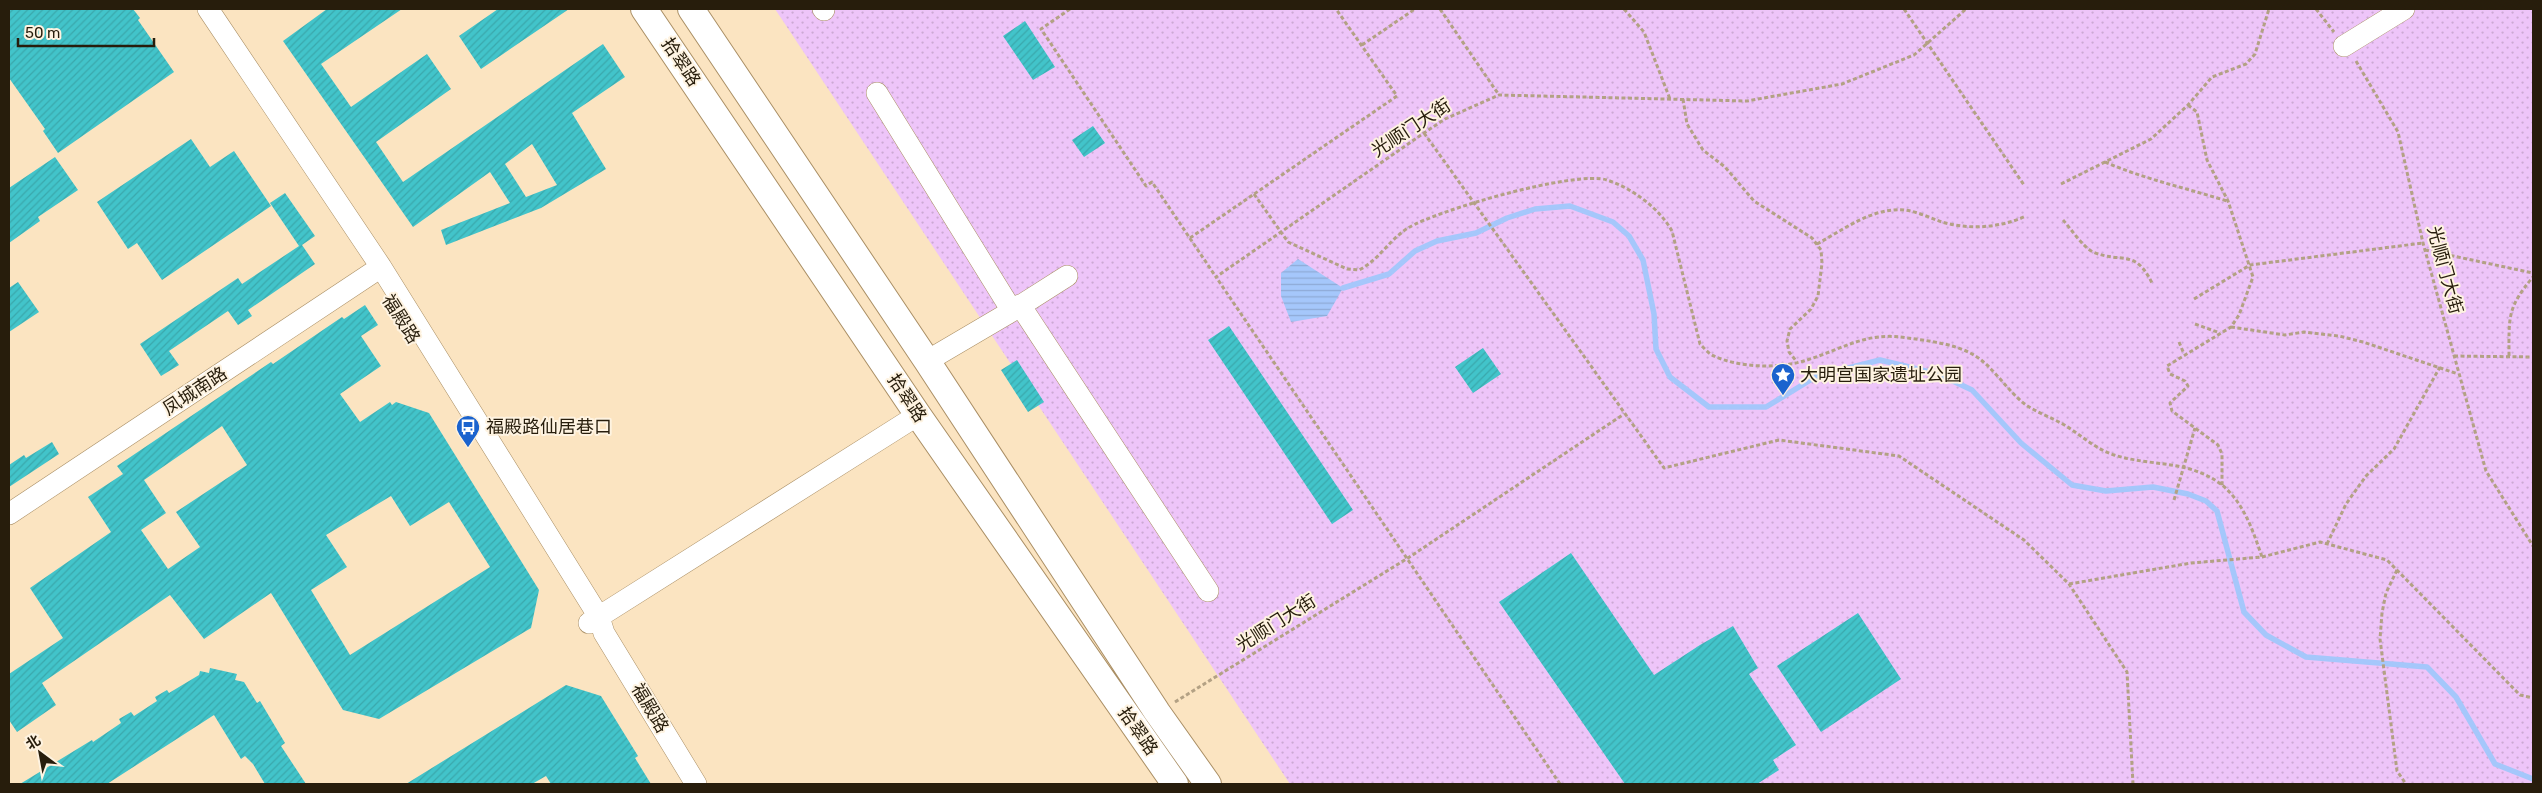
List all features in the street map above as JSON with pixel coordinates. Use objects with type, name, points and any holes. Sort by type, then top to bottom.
[{"type":"main road","name":"拾翠路","points":[[644,9],[918,415],[1175,784]]},
{"type":"main road","name":"拾翠路","points":[[691,9],[926,360],[1157,712],[1208,784]]},
{"type":"street","name":"福殿路","points":[[191,9],[377,270]]},
{"type":"street","name":"福殿路","points":[[208,9],[377,270],[696,784]]},
{"type":"street","points":[[2344,46],[2404,9]]},
{"type":"street","points":[[877,93],[1016,308],[1208,591]]},
{"type":"street","name":"凤城南路","points":[[9,514],[377,270]]},
{"type":"street","points":[[926,360],[1067,276]]},
{"type":"street","points":[[597,624],[918,415]]},
{"type":"path","points":[[1070,9],[1041,29],[1146,186],[1152,182],[1560,784]]},
{"type":"path","points":[[1190,238],[1398,96],[1336,9]]},
{"type":"path","points":[[1362,45],[1415,9]]},
{"type":"path","points":[[1440,9],[1500,95]]},
{"type":"path","points":[[1624,9],[1644,32],[1670,99]]},
{"type":"path","points":[[1904,9],[2024,185]]},
{"type":"path","name":"光顺门大街","points":[[1216,277],[1424,133],[1445,120],[1500,95],[1747,101],[1842,84],[1914,55],[1966,9]]},
{"type":"path","points":[[2061,184],[2151,139],[2188,105],[2212,77],[2246,64],[2255,54],[2269,9]]},
{"type":"path","name":"光顺门大街","points":[[2316,9],[2360,66],[2398,132],[2423,243],[2486,471],[2533,546]]},
{"type":"path","points":[[1683,99],[1687,124],[1703,150],[1725,167],[1754,201],[1812,238],[1821,250],[1822,263],[1818,296],[1811,309],[1790,330],[1787,341],[1790,352],[1797,362]]},
{"type":"path","points":[[2188,105],[2196,112],[2206,160],[2228,201],[2254,277],[2239,315],[2231,327],[2166,366],[2170,374],[2185,381],[2188,386],[2170,403],[2172,411],[2209,436],[2218,445],[2222,454],[2222,486]]},
{"type":"path","points":[[1424,133],[1664,468],[1779,440],[1899,456],[2024,540],[2069,584],[2127,672],[2133,784]]},
{"type":"path","points":[[2104,162],[2130,173],[2166,181],[2228,201]]},
{"type":"path","points":[[1254,194],[1288,242],[1299,249],[1347,269],[1359,270],[1378,258],[1389,243],[1408,228],[1427,219],[1542,184],[1588,179],[1606,180],[1656,208],[1665,218],[1672,231],[1700,344],[1713,356],[1730,361],[1779,366],[1797,362],[1850,342],[1877,335],[1906,337],[1949,345],[1974,355],[2025,404],[2066,426],[2094,446],[2114,455],[2185,467],[2222,486],[2238,502],[2252,527],[2262,557]]},
{"type":"path","points":[[1816,244],[1859,221],[1880,212],[1894,210],[1908,210],[1946,223],[1974,227],[1996,226],[2026,216]]},
{"type":"path","points":[[2064,220],[2092,251],[2134,260],[2142,266],[2152,283]]},
{"type":"path","points":[[2194,299],[2250,265],[2423,243]]},
{"type":"path","points":[[2425,250],[2515,271],[2533,273]]},
{"type":"path","points":[[2509,356],[2509,315],[2517,296],[2533,277]]},
{"type":"path","points":[[2194,324],[2220,333]]},
{"type":"path","points":[[2231,327],[2285,335],[2304,332],[2339,336],[2364,342],[2458,374]]},
{"type":"path","points":[[2179,342],[2184,354]]},
{"type":"path","points":[[2454,356],[2533,357]]},
{"type":"path","points":[[2327,544],[2346,504],[2366,476],[2394,449],[2440,368]]},
{"type":"path","name":"光顺门大街","points":[[1157,712],[1408,558],[1624,414]]},
{"type":"path","points":[[2174,500],[2195,428]]},
{"type":"path","points":[[2069,584],[2191,563],[2262,557],[2320,542],[2387,560],[2520,695],[2533,698]]},
{"type":"path","points":[[2397,570],[2386,593],[2380,639],[2397,771],[2406,784]]},
{"type":"shaded area","name":"大明宫国家遗址公园","points":[[775,9],[2533,9],[2533,784],[1290,784]]},
{"type":"water","points":[[1298,259],[1343,288],[1327,316],[1291,322],[1281,296],[1281,273]]},
{"type":"building","points":[[9,9],[133,9],[140,18],[138,20],[174,72],[58,153],[43,131],[45,129],[9,78]]},
{"type":"building","points":[[327,9],[402,9],[321,64],[351,107],[427,54],[451,89],[376,142],[403,182],[603,44],[625,77],[572,113],[606,169],[541,208],[446,245],[441,230],[510,203],[490,172],[413,227],[283,41]],"holes":[[[532,144],[557,185],[526,197],[505,164]]]},
{"type":"building","points":[[498,9],[569,9],[481,69],[459,36]]},
{"type":"building","points":[[1025,21],[1055,67],[1033,80],[1003,36]]},
{"type":"building","points":[[1093,126],[1105,143],[1084,157],[1072,140]]},
{"type":"building","points":[[191,139],[210,167],[234,151],[271,206],[162,280],[137,243],[128,249],[97,202]]},
{"type":"building","points":[[55,157],[78,190],[38,217],[40,221],[9,243],[9,188]]},
{"type":"building","points":[[285,193],[315,236],[302,245],[315,264],[248,310],[252,316],[238,325],[228,311],[169,351],[179,365],[161,376],[140,344],[238,278],[242,284],[299,246],[270,203]]},
{"type":"building","points":[[18,282],[39,312],[9,332],[9,288]]},
{"type":"building","points":[[365,305],[378,325],[361,336],[381,366],[340,394],[360,422],[390,402],[392,405],[396,402],[429,413],[539,590],[531,628],[379,719],[343,710],[271,593],[204,639],[170,595],[42,683],[56,705],[17,732],[9,720],[9,674],[63,638],[30,588],[111,532],[88,497],[123,474],[117,466],[271,362],[273,364],[342,317],[344,319]],"holes":[[[222,426],[247,465],[176,512],[200,547],[168,569],[141,530],[166,513],[144,480]],[[391,496],[410,526],[449,502],[490,567],[350,655],[311,590],[347,567],[326,535]]]},
{"type":"building","points":[[1229,326],[1353,510],[1332,524],[1208,340]]},
{"type":"building","points":[[1483,348],[1501,374],[1473,393],[1455,367]]},
{"type":"building","points":[[1017,360],[1044,402],[1028,412],[1001,370]]},
{"type":"building","points":[[52,442],[59,454],[9,487],[9,465],[24,455],[26,458]]},
{"type":"building","points":[[1571,553],[1654,675],[1733,626],[1758,668],[1749,674],[1796,745],[1773,760],[1779,770],[1757,784],[1625,784],[1499,602]]},
{"type":"building","points":[[1858,613],[1901,679],[1821,732],[1777,666]]},
{"type":"building","points":[[210,668],[237,674],[235,680],[244,682],[257,703],[260,701],[285,743],[281,746],[306,784],[265,784],[253,764],[245,756],[241,759],[214,715],[107,784],[20,784],[92,740],[93,742],[121,723],[119,719],[131,712],[134,716],[157,701],[155,697],[167,690],[169,693],[199,675],[200,671],[209,673]]},
{"type":"building","points":[[566,685],[601,696],[638,756],[635,758],[651,784],[551,784],[546,776],[532,784],[406,784]]},
{"type":"waterway","points":[[1343,288],[1389,274],[1415,251],[1437,241],[1476,233],[1507,218],[1535,209],[1570,206],[1613,222],[1629,236],[1643,260],[1654,314],[1656,349],[1670,377],[1709,407],[1766,407],[1817,376],[1880,360],[1938,374],[1972,390],[2021,443],[2072,485],[2106,491],[2153,487],[2188,494],[2206,501],[2217,511],[2244,612],[2266,635],[2306,657],[2427,667],[2456,697],[2495,764],[2533,779]]},
{"type":"place","name":"大明宫国家遗址公园","points":[[1783,396]]},
{"type":"place","name":"福殿路仙居巷口","points":[[468,448]]}]
